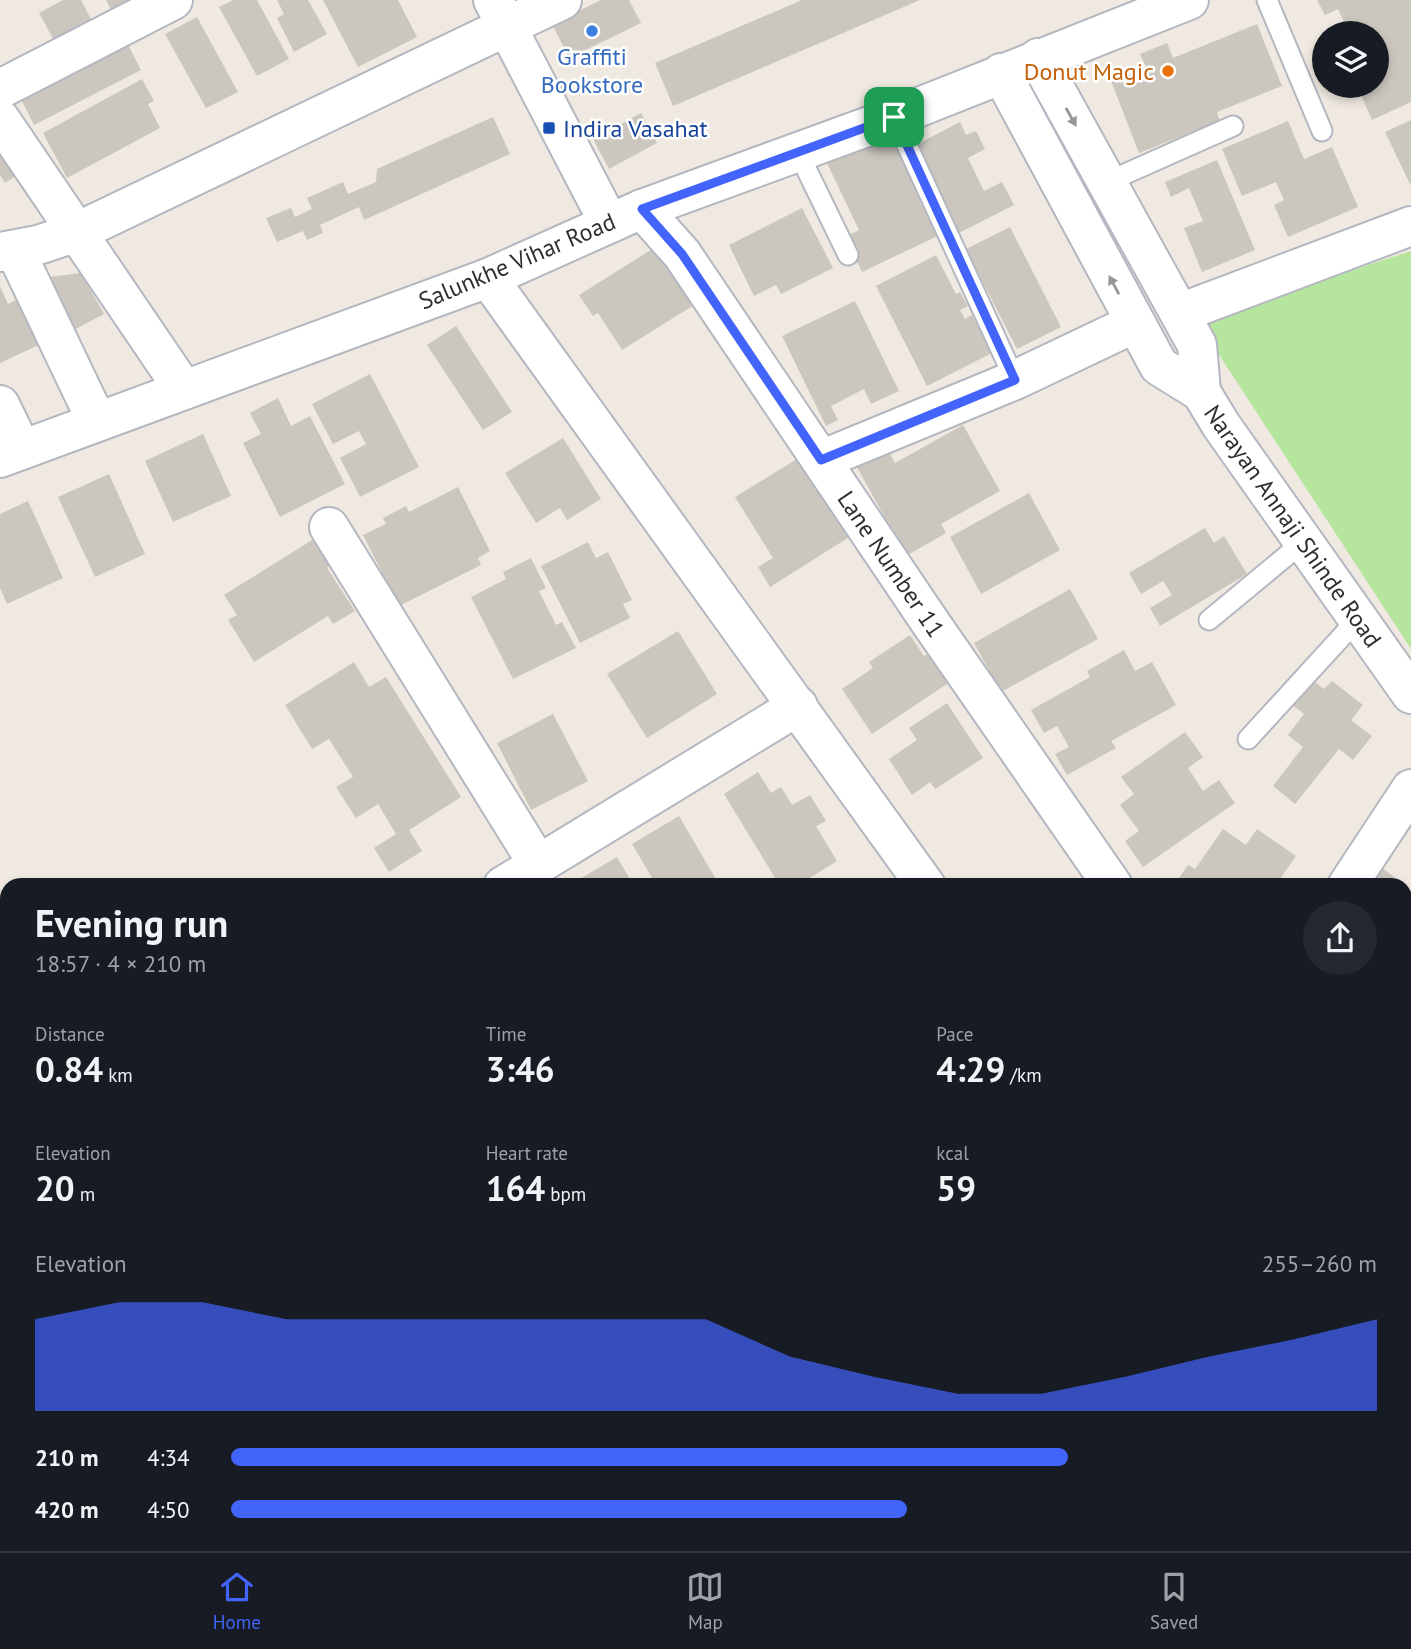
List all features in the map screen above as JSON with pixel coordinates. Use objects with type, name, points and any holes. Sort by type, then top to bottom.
[{"type":"street","points":[[0,89],[173,0]]},
{"type":"street","points":[[97,422],[8,251],[78,232],[500,13],[562,0]]},
{"type":"street","name":"Salunkhe Vihar Road","points":[[11,454],[488,278],[626,216],[894,117],[1189,0]]},
{"type":"street","name":"Lane Number 11","points":[[500,13],[626,216],[682,254],[1108,878]]},
{"type":"street","name":"Narayan Annaji Shinde Road","points":[[1038,58],[1197,345],[1200,392]]},
{"type":"street","name":"Narayan Annaji Shinde Road","points":[[1001,73],[1159,366],[1200,392],[1356,621],[1411,694]]},
{"type":"street","points":[[0,119],[184,390]]},
{"type":"street","points":[[1180,313],[1411,226]]},
{"type":"street","points":[[488,278],[798,706],[908,878]]},
{"type":"street","points":[[821,460],[1015,380],[1135,323]]},
{"type":"street","points":[[0,405],[11,454]]},
{"type":"street","points":[[329,527],[538,864]]},
{"type":"street","points":[[516,878],[798,706]]},
{"type":"street","points":[[1352,878],[1411,789]]},
{"type":"lane","points":[[1267,0],[1322,131]]},
{"type":"lane","points":[[894,117],[1015,380]]},
{"type":"lane","points":[[1107,182],[1233,126]]},
{"type":"lane","points":[[798,152],[848,255]]},
{"type":"lane","points":[[1209,620],[1302,543]]},
{"type":"lane","points":[[1248,739],[1356,621]]},
{"type":"green space","points":[[1411,251],[1411,649],[1197,321]]},
{"type":"building","points":[[63,0],[81,0],[98,33],[61,53],[39,13]]},
{"type":"building","points":[[106,0],[130,0],[136,10],[117,21]]},
{"type":"building","points":[[233,0],[257,0],[289,59],[257,76],[219,7]]},
{"type":"building","points":[[277,0],[308,0],[327,34],[294,52],[277,18],[284,14]]},
{"type":"building","points":[[323,0],[398,0],[417,37],[358,67]]},
{"type":"building","points":[[601,0],[629,0],[641,23],[569,58],[552,24]]},
{"type":"building","points":[[802,0],[920,0],[673,106],[655,63]]},
{"type":"building","points":[[1317,0],[1411,0],[1411,102],[1372,120],[1362,98],[1389,98],[1389,21],[1344,21],[1338,9],[1325,15]]},
{"type":"building","points":[[197,17],[238,92],[206,108],[165,34]]},
{"type":"building","points":[[1257,24],[1282,86],[1217,112],[1220,121],[1139,153],[1111,81],[1146,67],[1140,54],[1167,43],[1173,58]]},
{"type":"building","points":[[123,35],[141,70],[34,125],[16,89]]},
{"type":"building","points":[[142,79],[154,101],[148,104],[160,128],[67,178],[43,133]]},
{"type":"building","points":[[641,113],[657,143],[609,169],[593,139]]},
{"type":"building","points":[[493,117],[510,154],[364,220],[359,207],[320,225],[323,233],[307,240],[303,231],[277,242],[266,218],[291,208],[295,217],[312,209],[307,198],[343,182],[348,194],[376,182],[377,169]]},
{"type":"building","points":[[1411,120],[1411,186],[1385,132]]},
{"type":"building","points":[[1288,121],[1304,159],[1332,147],[1358,207],[1288,237],[1274,205],[1284,200],[1276,182],[1242,196],[1222,149]]},
{"type":"building","points":[[960,122],[966,135],[976,131],[985,149],[968,158],[984,191],[1002,182],[1014,205],[953,236],[914,146]]},
{"type":"building","points":[[0,129],[27,169],[5,183],[0,175]]},
{"type":"building","points":[[897,130],[904,146],[897,149],[936,229],[946,232],[862,272],[845,237],[859,230],[827,163]]},
{"type":"building","points":[[1217,160],[1255,250],[1202,272],[1184,228],[1203,221],[1189,188],[1171,197],[1165,182]]},
{"type":"building","points":[[802,208],[833,268],[781,294],[776,285],[754,296],[729,245]]},
{"type":"building","points":[[1010,227],[1061,327],[1017,349],[966,249]]},
{"type":"building","points":[[657,246],[694,305],[622,350],[598,313],[593,316],[579,295]]},
{"type":"building","points":[[936,255],[956,294],[960,292],[968,306],[960,310],[965,319],[972,315],[992,353],[927,386],[876,286]]},
{"type":"building","points":[[81,273],[104,314],[68,333],[40,278]]},
{"type":"building","points":[[0,286],[8,304],[20,298],[41,344],[0,363]]},
{"type":"building","points":[[855,301],[899,391],[871,404],[864,389],[831,406],[838,420],[826,426],[782,336]]},
{"type":"building","points":[[456,326],[512,412],[483,430],[427,345]]},
{"type":"building","points":[[370,374],[419,467],[360,497],[340,458],[366,444],[359,431],[333,444],[312,404]]},
{"type":"building","points":[[278,398],[291,426],[310,416],[345,484],[280,517],[243,443],[261,434],[250,413]]},
{"type":"building","points":[[963,425],[1000,491],[941,524],[946,533],[906,556],[857,467],[888,450],[895,463]]},
{"type":"building","points":[[203,434],[231,496],[173,522],[145,461]]},
{"type":"building","points":[[563,438],[601,499],[567,520],[560,508],[536,523],[505,473]]},
{"type":"building","points":[[800,457],[851,536],[770,587],[758,567],[773,558],[735,497]]},
{"type":"building","points":[[109,474],[145,554],[95,577],[58,497]]},
{"type":"building","points":[[458,487],[490,551],[478,558],[481,565],[399,606],[363,535],[386,524],[383,518],[406,506],[409,512]]},
{"type":"building","points":[[1029,493],[1060,550],[981,594],[950,537]]},
{"type":"building","points":[[28,501],[63,578],[7,604],[0,588],[0,514]]},
{"type":"building","points":[[1205,528],[1214,543],[1224,536],[1247,574],[1160,626],[1150,608],[1172,595],[1163,581],[1141,594],[1129,573]]},
{"type":"building","points":[[317,537],[334,564],[327,568],[355,611],[333,624],[328,616],[254,662],[228,620],[237,615],[224,595]]},
{"type":"building","points":[[588,542],[596,558],[608,552],[632,600],[623,604],[630,618],[580,643],[541,566]]},
{"type":"building","points":[[531,558],[546,588],[539,591],[556,625],[562,622],[576,648],[513,679],[471,597],[506,579],[503,572]]},
{"type":"building","points":[[1070,589],[1098,639],[1001,692],[974,643]]},
{"type":"building","points":[[678,631],[717,694],[647,738],[607,674]]},
{"type":"building","points":[[910,635],[924,656],[930,653],[950,682],[872,734],[842,689],[873,668],[869,662]]},
{"type":"building","points":[[1124,650],[1135,671],[1152,662],[1176,705],[1111,741],[1116,748],[1067,775],[1055,754],[1069,747],[1057,726],[1044,733],[1031,710],[1090,677],[1087,671]]},
{"type":"building","points":[[354,662],[369,687],[386,677],[461,797],[409,830],[422,851],[389,872],[374,848],[396,834],[378,804],[356,818],[336,787],[353,777],[329,739],[312,749],[285,705]]},
{"type":"building","points":[[1311,679],[1324,689],[1332,681],[1363,705],[1351,720],[1372,736],[1353,760],[1339,749],[1295,804],[1273,786],[1303,747],[1288,735],[1304,714],[1291,704]]},
{"type":"building","points":[[947,703],[983,758],[935,789],[930,782],[912,795],[889,759],[917,740],[909,728]]},
{"type":"building","points":[[553,714],[588,781],[531,810],[497,743]]},
{"type":"building","points":[[1185,732],[1203,757],[1188,768],[1203,791],[1219,780],[1235,803],[1143,867],[1125,841],[1139,831],[1120,805],[1134,794],[1121,777]]},
{"type":"building","points":[[758,772],[771,793],[781,787],[792,805],[810,795],[826,821],[816,826],[837,861],[810,878],[775,878],[724,794]]},
{"type":"building","points":[[679,816],[715,878],[652,878],[632,844]]},
{"type":"building","points":[[1223,829],[1246,845],[1257,829],[1296,856],[1281,878],[1179,878],[1188,865],[1195,869]]},
{"type":"building","points":[[617,857],[629,878],[582,878]]},
{"type":"building","points":[[1372,860],[1395,878],[1360,878]]},
{"type":"place","name":"Graffiti Bookstore","points":[[592,31]]},
{"type":"place","name":"Donut Magic","points":[[1168,71]]},
{"type":"place","name":"Indira Vasahat","points":[[549,128]]},
{"type":"route","points":[[894,117],[1015,380],[821,460],[682,254],[642,209],[894,117]]}]
